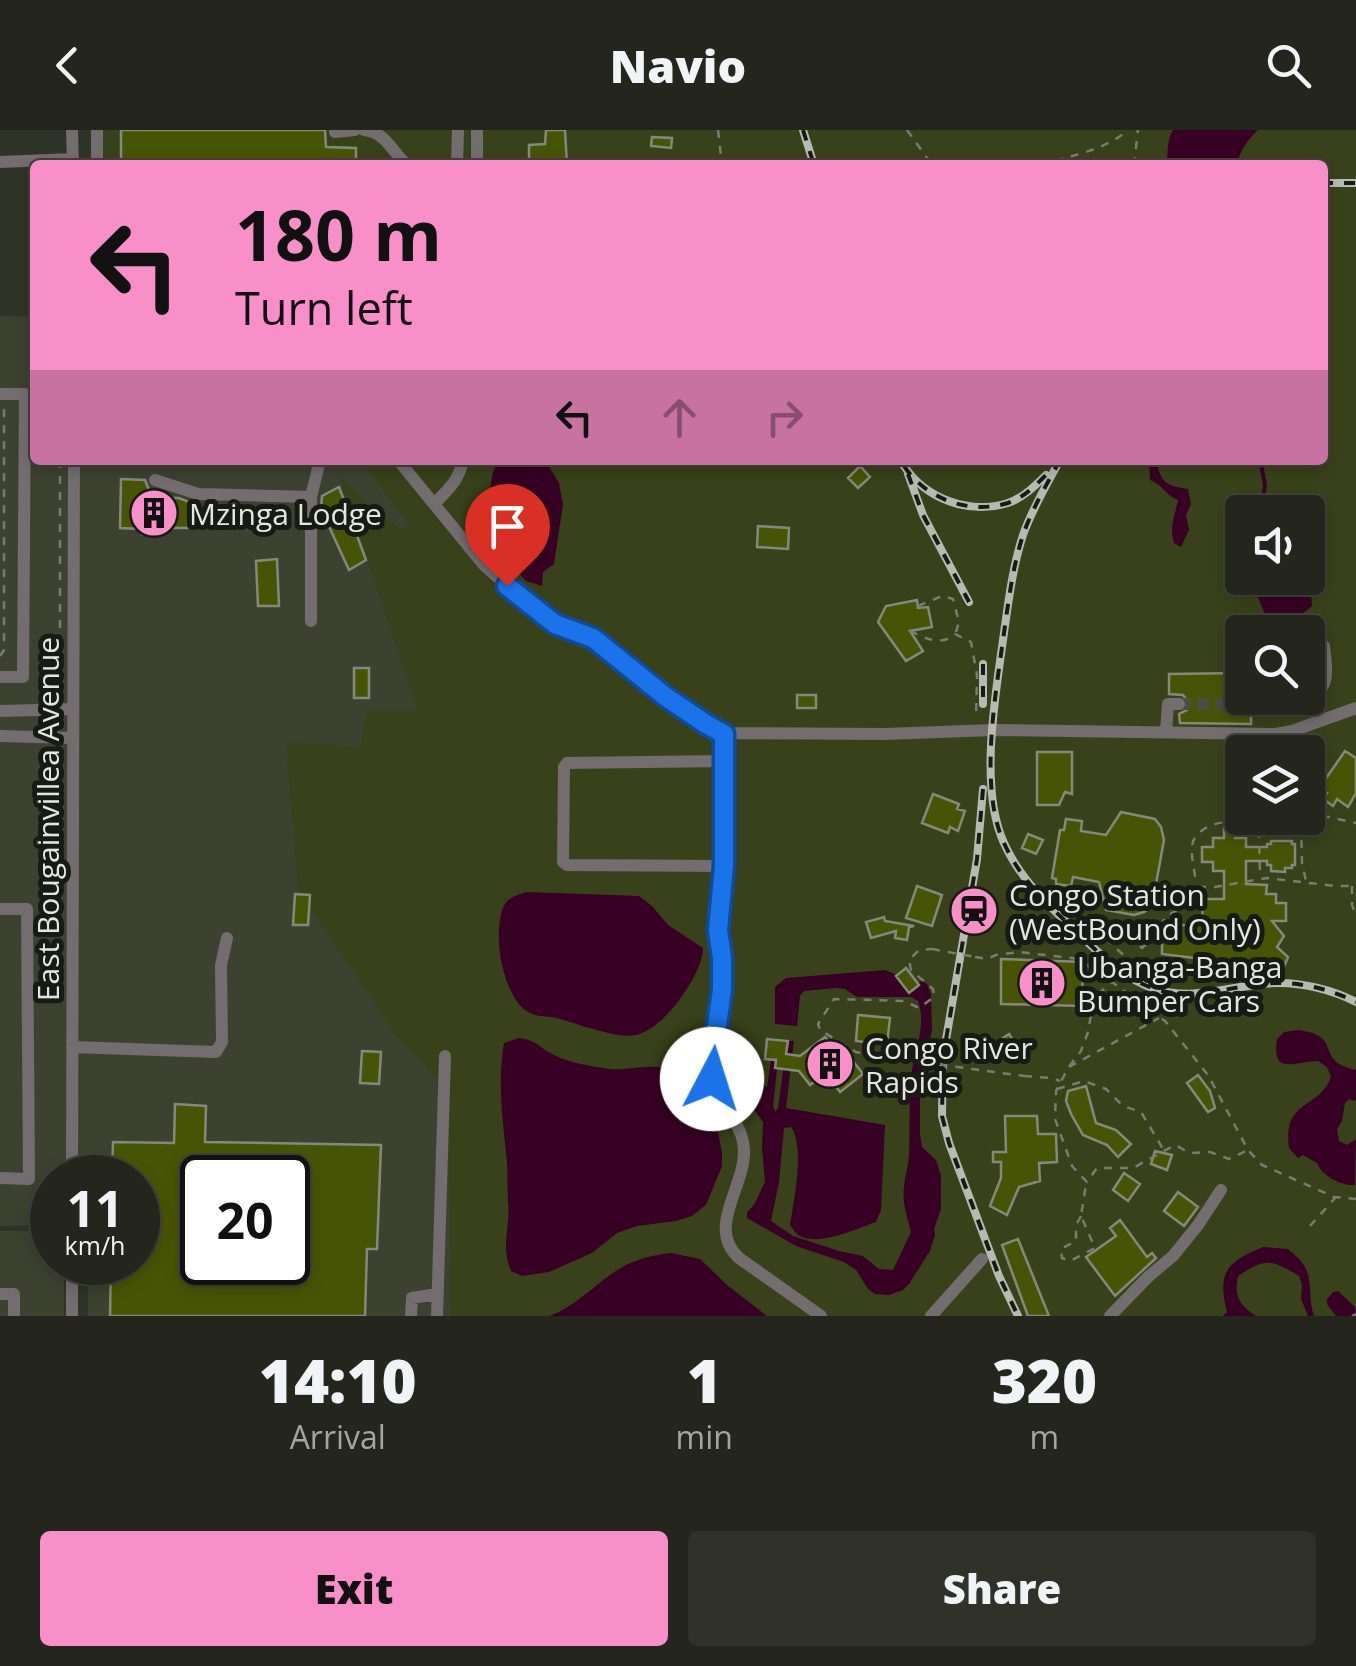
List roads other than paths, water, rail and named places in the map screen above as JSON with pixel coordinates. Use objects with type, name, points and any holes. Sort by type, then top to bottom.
[{"type":"street","points":[[72,130],[73,160]]},
{"type":"street","points":[[97,130],[97,160]]},
{"type":"street","points":[[335,132],[355,130]]},
{"type":"street","points":[[364,130],[382,137],[401,160]]},
{"type":"street","points":[[458,130],[458,160]]},
{"type":"street","points":[[477,130],[477,160]]},
{"type":"street","points":[[0,162],[30,162]]},
{"type":"street","points":[[0,677],[23,678],[25,394],[2,398]]},
{"type":"street","name":"East Bougainvillea Avenue","points":[[72,1155],[74,465]]},
{"type":"street","points":[[311,621],[311,496],[319,465]]},
{"type":"street","points":[[402,465],[483,564],[530,606],[555,624],[593,638],[666,697],[724,734],[977,730],[1283,733],[1356,708]]},
{"type":"street","points":[[435,502],[454,483],[461,465]]},
{"type":"street","points":[[154,480],[198,494],[311,496]]},
{"type":"street","points":[[1166,732],[1168,704],[1179,704]]},
{"type":"street","points":[[0,710],[72,709]]},
{"type":"street","points":[[724,734],[724,866],[718,930],[722,990],[712,1070],[715,1089],[737,1123],[744,1147],[743,1170],[725,1222],[726,1238],[739,1258],[821,1316]]},
{"type":"street","points":[[0,736],[72,738]]},
{"type":"street","points":[[724,761],[567,763],[563,862],[567,866],[724,866]]},
{"type":"street","points":[[0,909],[27,909],[29,1180],[0,1178]]},
{"type":"street","points":[[72,1047],[216,1052],[222,1042],[221,965],[228,938]]},
{"type":"street","points":[[436,1316],[445,1056]]},
{"type":"street","points":[[1110,1316],[1173,1256],[1221,1190]]},
{"type":"street","points":[[931,1316],[982,1259]]},
{"type":"street","points":[[72,1285],[72,1316]]},
{"type":"street","points":[[0,1294],[14,1294],[14,1316]]},
{"type":"street","points":[[411,1316],[412,1298],[436,1294]]},
{"type":"waterway","points":[[1262,469],[1264,495]]},
{"type":"tunnel","points":[[1179,704],[1225,704]]},
{"type":"railway","points":[[803,130],[812,160]]},
{"type":"railway","points":[[1328,183],[1356,183]]},
{"type":"railway","points":[[1057,465],[1019,548],[996,689],[992,797],[996,821],[1011,856],[1026,880],[1055,911],[1112,964],[1143,984],[1185,994],[1260,984],[1295,984],[1327,990],[1356,1002]]},
{"type":"railway","points":[[904,466],[936,495],[978,507],[1013,501],[1046,475]]},
{"type":"railway","points":[[908,474],[923,515],[969,602]]},
{"type":"railway","points":[[983,664],[983,704]]},
{"type":"railway","points":[[983,789],[977,859],[943,1057],[942,1116],[999,1276],[1018,1316]]},
{"type":"place","name":"Mzinga Lodge","points":[[154,513]]},
{"type":"place","name":"Congo Station (WestBound Only)","points":[[974,911]]},
{"type":"place","name":"Ubanga-Banga Bumper Cars","points":[[1042,983]]},
{"type":"place","name":"Congo River Rapids","points":[[830,1064]]}]
